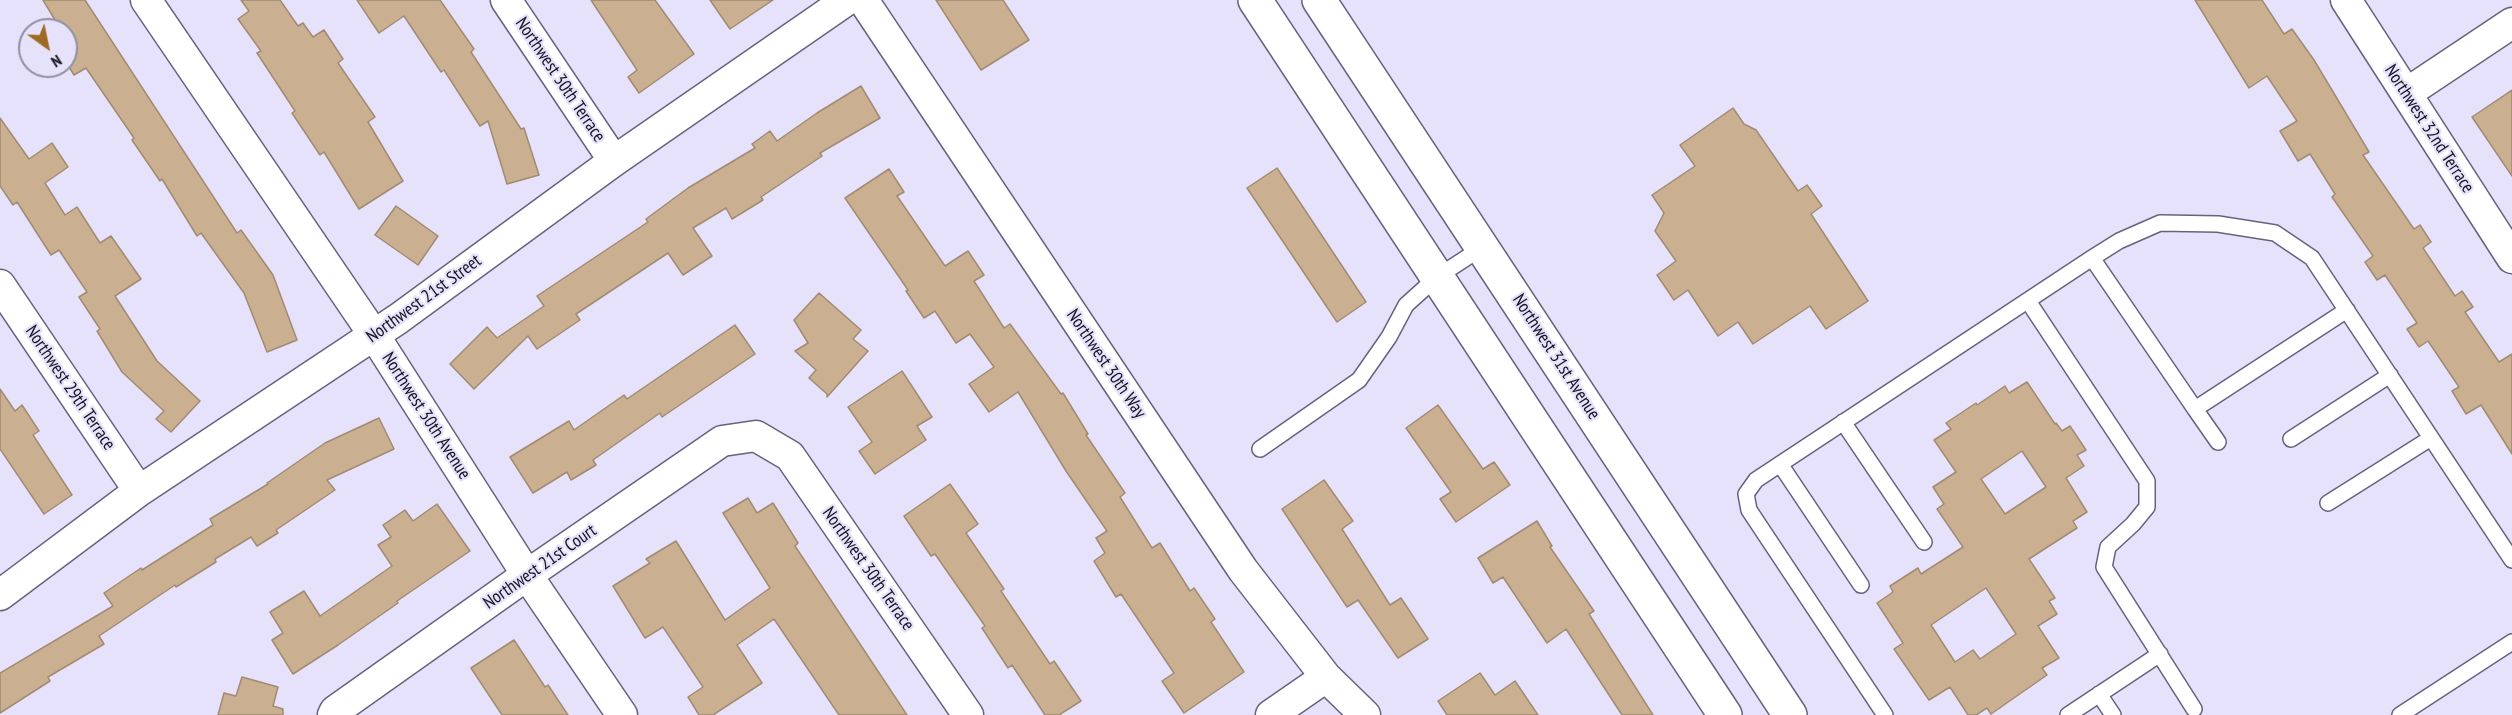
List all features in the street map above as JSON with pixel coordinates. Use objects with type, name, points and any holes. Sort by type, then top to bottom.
[{"type":"main road","points":[[1255,0],[1725,715]]},
{"type":"main road","name":"Northwest 31st Avenue","points":[[1319,0],[1790,715]]},
{"type":"street","name":"Northwest 30th Avenue","points":[[146,0],[374,335],[527,575],[622,715]]},
{"type":"street","name":"Northwest 30th Terrace","points":[[506,0],[614,161]]},
{"type":"street","name":"Northwest 21st Street","points":[[0,595],[139,491],[374,335],[614,161],[847,0]]},
{"type":"street","name":"Northwest 30th Way","points":[[862,0],[1243,570],[1326,677],[1365,715]]},
{"type":"street","name":"Northwest 32nd Terrace","points":[[2346,0],[2512,258]]},
{"type":"street","points":[[2407,93],[2512,23]]},
{"type":"street","name":"Northwest 29th Terrace","points":[[0,285],[139,491]]},
{"type":"street","name":"Northwest 30th Terrace","points":[[756,436],[790,456],[968,715]]},
{"type":"street","name":"Northwest 21st Court","points":[[333,715],[335,711],[527,575],[722,441],[756,436]]},
{"type":"street","points":[[1270,715],[1326,677]]},
{"type":"lane","points":[[1885,715],[1749,510],[1746,494],[1756,480],[2092,258],[2119,241],[2160,223],[2218,224],[2275,233],[2312,258],[2512,560]]},
{"type":"lane","points":[[1260,449],[1359,380],[1389,337],[1406,305],[1437,277],[1483,247]]},
{"type":"lane","points":[[2092,258],[2218,442]]},
{"type":"lane","points":[[2028,301],[2147,482],[2147,507],[2133,524],[2108,547],[2104,567],[2194,709]]},
{"type":"lane","points":[[2195,408],[2347,310]]},
{"type":"lane","points":[[2291,439],[2390,375]]},
{"type":"lane","points":[[1843,422],[1924,542]]},
{"type":"lane","points":[[2328,503],[2431,438]]},
{"type":"lane","points":[[1780,464],[1862,585]]},
{"type":"lane","points":[[2400,715],[2512,642]]},
{"type":"lane","points":[[2068,715],[2160,654]]},
{"type":"lane","points":[[2099,694],[2113,715]]},
{"type":"building","points":[[43,0],[85,0],[237,233],[241,230],[273,275],[297,340],[267,352],[244,293],[201,233],[197,236],[162,179],[160,181],[132,140],[134,138],[86,68],[78,73],[78,18],[54,18]]},
{"type":"building","points":[[241,0],[280,0],[298,26],[303,23],[313,37],[324,30],[343,59],[338,63],[375,117],[368,122],[403,181],[359,209],[324,152],[320,155],[292,113],[295,111],[257,53],[261,51],[238,19],[249,11]]},
{"type":"building","points":[[357,0],[440,0],[474,49],[471,52],[521,129],[524,128],[539,175],[507,184],[488,121],[480,126],[444,70],[441,72],[404,16],[379,33]]},
{"type":"building","points":[[591,0],[655,0],[694,54],[639,93],[628,77],[637,70]]},
{"type":"building","points":[[710,0],[773,0],[730,29]]},
{"type":"building","points":[[936,0],[1003,0],[1029,40],[981,70]]},
{"type":"building","points":[[2195,0],[2262,0],[2284,34],[2292,29],[2314,60],[2369,152],[2363,155],[2414,229],[2420,225],[2431,242],[2423,248],[2455,296],[2462,291],[2473,307],[2465,312],[2499,362],[2512,354],[2512,454],[2481,405],[2466,414],[2452,391],[2459,387],[2428,341],[2419,347],[2407,329],[2417,323],[2385,275],[2377,280],[2365,262],[2373,256],[2332,197],[2335,194],[2310,154],[2298,161],[2280,131],[2297,121],[2267,76],[2249,88]]},
{"type":"building","points":[[861,86],[880,118],[820,153],[822,156],[761,197],[763,200],[732,219],[726,208],[693,228],[712,256],[683,275],[668,253],[576,314],[580,320],[537,349],[528,336],[474,389],[450,364],[487,327],[497,338],[544,306],[537,296],[648,222],[646,219],[688,188],[755,148],[752,144],[770,131],[777,141]]},
{"type":"building","points":[[2512,90],[2512,176],[2472,117]]},
{"type":"building","points":[[1733,108],[1744,124],[1756,130],[1798,191],[1807,185],[1822,206],[1811,214],[1868,301],[1826,329],[1810,306],[1753,344],[1738,322],[1718,336],[1688,290],[1674,300],[1657,275],[1676,261],[1655,231],[1664,213],[1652,195],[1695,166],[1680,145]]},
{"type":"building","points":[[0,118],[29,159],[52,143],[68,167],[45,183],[65,215],[77,207],[100,243],[111,236],[141,279],[115,296],[157,361],[200,401],[171,432],[156,419],[164,411],[122,372],[97,331],[100,329],[79,297],[87,292],[59,250],[51,255],[17,202],[13,205],[0,186]]},
{"type":"building","points":[[1277,168],[1366,302],[1337,322],[1247,188]]},
{"type":"building","points":[[889,169],[904,192],[897,196],[945,266],[968,251],[984,275],[974,281],[1004,328],[1010,324],[1061,394],[1063,393],[1088,434],[1086,435],[1125,493],[1120,497],[1152,548],[1160,543],[1190,591],[1194,588],[1215,619],[1211,622],[1244,672],[1184,713],[1162,681],[1174,673],[1121,594],[1116,597],[1094,561],[1105,553],[1096,538],[1107,531],[1066,471],[1018,392],[989,412],[969,384],[994,367],[970,334],[956,343],[935,311],[924,318],[906,291],[908,290],[845,198]]},
{"type":"building","points":[[396,206],[438,236],[418,265],[375,235]]},
{"type":"building","points":[[819,293],[861,330],[853,339],[868,351],[827,397],[827,394],[809,378],[816,370],[795,351],[808,343],[794,320]]},
{"type":"building","points":[[735,325],[755,354],[662,417],[660,413],[593,460],[596,465],[571,480],[567,472],[533,493],[510,457],[569,421],[574,430],[624,395],[627,399]]},
{"type":"building","points":[[902,371],[932,417],[917,426],[926,440],[875,474],[859,451],[872,442],[848,407]]},
{"type":"building","points":[[2027,382],[2055,424],[2062,431],[2070,426],[2086,450],[2077,455],[2084,466],[2066,478],[2087,512],[2073,521],[2077,528],[2029,559],[2055,598],[2049,601],[2057,614],[2038,626],[2059,658],[2042,668],[2047,675],[1991,714],[1987,708],[1976,715],[1968,715],[1950,687],[1929,700],[1894,649],[1903,643],[1877,603],[1893,592],[1890,586],[1918,568],[1921,574],[1963,547],[1937,509],[1944,504],[1933,487],[1956,472],[1934,440],[1951,429],[1946,423],[1976,403],[1977,405],[2005,386],[2009,393]],"holes":[[[2022,451],[2046,487],[2005,514],[1981,479]],[[1986,588],[2016,634],[1980,659],[1973,650],[1955,662],[1931,625]]]},
{"type":"building","points":[[0,389],[15,411],[22,405],[39,431],[33,435],[72,495],[44,514],[0,449]]},
{"type":"building","points":[[1438,405],[1483,469],[1494,462],[1510,485],[1456,522],[1440,499],[1451,492],[1406,428]]},
{"type":"building","points":[[379,418],[394,449],[327,480],[335,490],[276,530],[278,533],[257,546],[251,537],[215,559],[216,562],[176,587],[175,585],[99,636],[104,644],[48,677],[50,681],[0,713],[0,673],[113,606],[104,593],[213,525],[210,519],[268,484],[325,443]]},
{"type":"building","points":[[1324,480],[1353,521],[1342,529],[1390,605],[1401,598],[1428,639],[1398,658],[1358,600],[1347,607],[1282,509]]},
{"type":"building","points":[[950,484],[978,524],[966,533],[1004,589],[1001,591],[1050,664],[1054,661],[1081,701],[1059,715],[1045,715],[1012,665],[1008,668],[982,628],[985,626],[935,554],[931,556],[904,516]]},
{"type":"building","points":[[748,498],[757,513],[773,503],[798,543],[795,546],[907,715],[839,715],[774,619],[737,645],[762,683],[713,715],[699,715],[688,697],[703,687],[663,627],[645,638],[613,586],[650,563],[646,559],[676,541],[725,620],[770,588],[723,513]]},
{"type":"building","points":[[437,504],[470,551],[338,645],[293,674],[272,640],[283,633],[270,612],[304,591],[320,616],[392,566],[378,545],[391,537],[383,525],[405,510],[413,521]]},
{"type":"building","points":[[1537,521],[1552,546],[1550,547],[1594,611],[1589,614],[1653,715],[1622,715],[1566,629],[1547,643],[1503,577],[1493,583],[1478,558]]},
{"type":"building","points":[[514,640],[545,687],[548,685],[568,715],[502,715],[471,668]]},
{"type":"building","points":[[1480,673],[1495,695],[1515,681],[1538,715],[1447,715],[1438,701]]},
{"type":"building","points":[[242,677],[278,687],[273,706],[283,709],[283,715],[218,715],[224,693],[236,696]]}]
